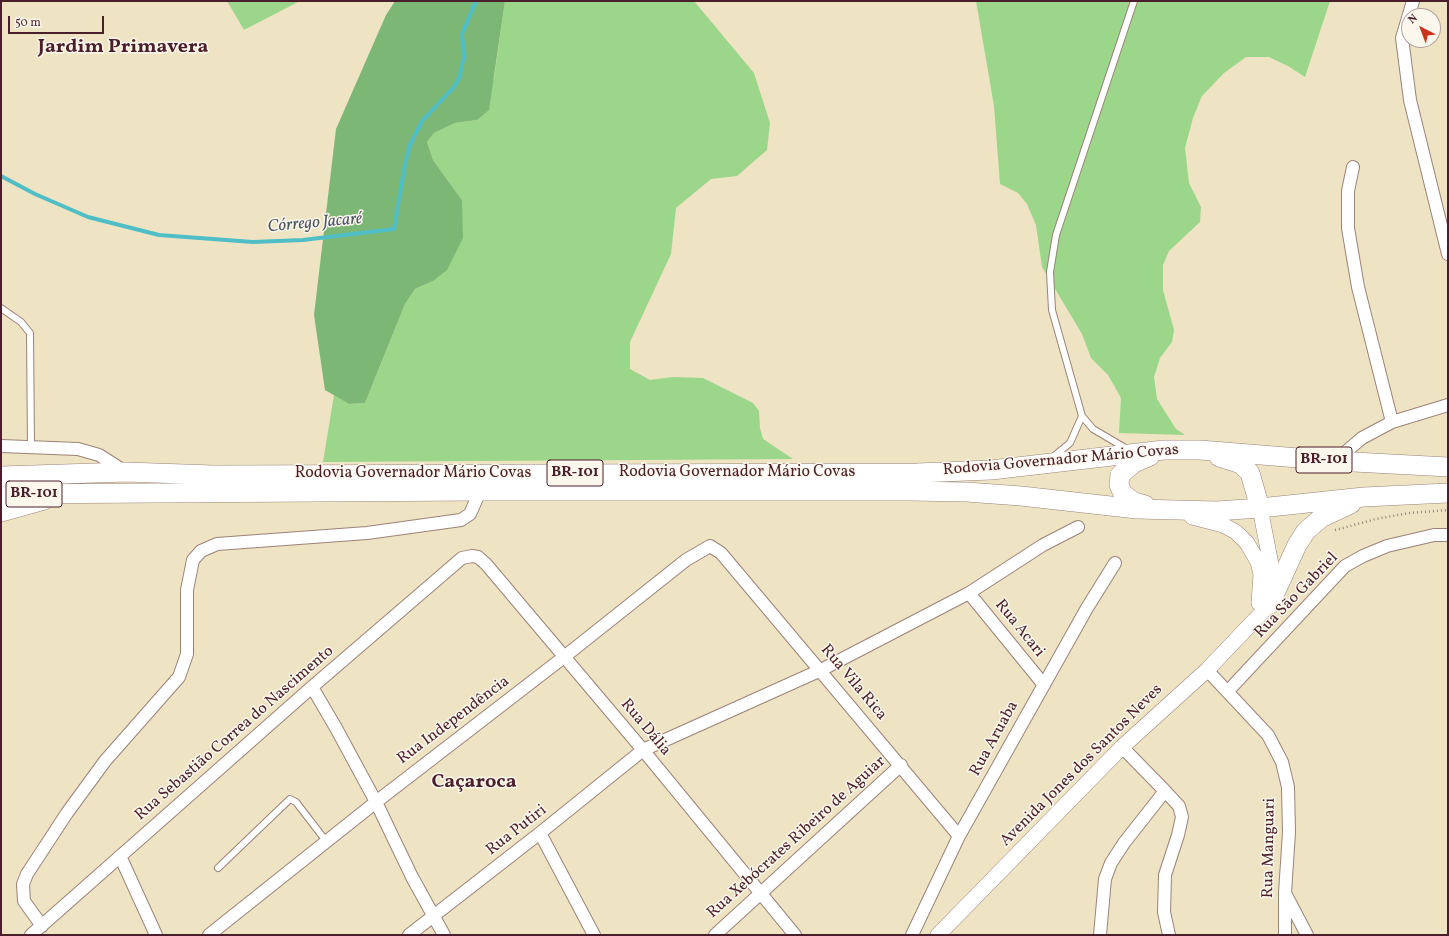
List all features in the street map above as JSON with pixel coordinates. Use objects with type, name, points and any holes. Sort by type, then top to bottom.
[{"type":"main road","name":"Rodovia Governador Mário Covas","points":[[6,475],[126,472],[213,476],[917,473],[990,470],[1040,465],[1134,452],[1164,450],[1200,450],[1334,461],[1448,467]]},
{"type":"main road","points":[[1162,510],[1127,498],[1123,494],[1119,485],[1120,475],[1125,469],[1134,463],[1164,450]]},
{"type":"main road","points":[[1200,450],[1234,461],[1248,470],[1253,476],[1260,508]]},
{"type":"main road","name":"Rodovia Governador Mário Covas","points":[[1,494],[480,491],[966,492],[1162,510],[1217,511],[1364,497],[1448,493]]},
{"type":"main road","points":[[1,512],[67,494]]},
{"type":"main road","points":[[1270,604],[1297,545],[1306,532],[1321,518],[1364,497]]},
{"type":"street","points":[[1413,1],[1402,38],[1410,100],[1448,254]]},
{"type":"street","points":[[1352,166],[1348,191],[1348,228],[1358,288],[1392,422]]},
{"type":"street","points":[[1334,461],[1362,438],[1392,422],[1448,404]]},
{"type":"street","points":[[1,446],[78,449],[99,455],[126,472]]},
{"type":"street","points":[[42,926],[24,901],[23,884],[27,874],[67,813],[106,761],[179,677],[187,654],[189,583],[193,560],[201,551],[216,544],[367,533],[461,520],[470,514],[480,491]]},
{"type":"street","points":[[1260,508],[1272,570],[1270,604]]},
{"type":"street","name":"Avenida Jones dos Santos Neves","points":[[1162,510],[1217,523],[1236,532],[1247,543],[1258,562],[1261,574],[1260,600],[1251,624]]},
{"type":"street","name":"Rua Putiri","points":[[409,935],[540,834],[643,750],[821,670],[969,593],[1043,545],[1078,527]]},
{"type":"street","name":"Rua São Gabriel","points":[[1228,691],[1345,566],[1363,556],[1387,546],[1434,535],[1448,535]]},
{"type":"street","name":"Rua Independência","points":[[209,935],[326,841],[564,657],[686,560],[703,548],[710,546],[721,553]]},
{"type":"street","name":"Rua Vila Rica","points":[[721,553],[901,765],[959,836]]},
{"type":"street","name":"Rua Dália","points":[[462,558],[472,556],[478,557],[486,564],[643,750],[795,935]]},
{"type":"street","name":"Rua Sebastião Correa do Nascimento","points":[[31,935],[312,687],[462,558]]},
{"type":"street","name":"Rua Aruaba","points":[[912,935],[959,836],[1115,563]]},
{"type":"street","name":"Rua Acari","points":[[969,593],[1044,685]]},
{"type":"street","name":"Avenida Jones dos Santos Neves","points":[[938,935],[1122,747],[1207,670],[1270,604]]},
{"type":"street","name":"Rua Manguari","points":[[1207,670],[1268,735],[1282,762],[1288,787],[1289,832],[1285,893],[1285,935]]},
{"type":"street","points":[[312,687],[376,802],[412,877],[444,935]]},
{"type":"street","points":[[1122,747],[1179,806],[1182,817],[1178,835],[1165,874],[1164,912],[1169,935]]},
{"type":"street","name":"Rua Xebócrates Ribeiro de Aguiar","points":[[715,935],[760,892],[901,765]]},
{"type":"street","points":[[1100,935],[1105,879],[1111,863],[1124,843],[1165,790]]},
{"type":"street","points":[[540,834],[594,935]]},
{"type":"street","points":[[120,856],[156,935]]},
{"type":"street","points":[[1285,893],[1307,935]]},
{"type":"lane","points":[[1134,1],[1056,235],[1050,272],[1052,310],[1082,416],[1093,429],[1134,452]]},
{"type":"lane","points":[[1,308],[21,322],[30,333],[31,447]]},
{"type":"lane","points":[[1040,465],[1057,455],[1070,443],[1082,416]]},
{"type":"lane","points":[[218,868],[290,799],[296,802],[326,841]]},
{"type":"path","points":[[1332,531],[1390,517],[1448,510]]},
{"type":"green space","points":[[227,1],[300,1],[244,30]]},
{"type":"green space","points":[[395,1],[505,1],[489,110],[477,120],[455,123],[434,133],[427,142],[433,160],[462,200],[463,238],[447,270],[433,281],[415,289],[405,304],[365,403],[349,404],[325,390],[314,315],[336,129],[386,15]]},
{"type":"green space","points":[[505,1],[694,1],[754,73],[770,123],[767,150],[737,176],[711,179],[676,208],[671,254],[630,342],[630,369],[650,380],[673,377],[703,378],[753,403],[759,411],[760,428],[763,439],[793,459],[323,462],[334,395],[349,404],[365,403],[405,304],[415,289],[433,281],[462,200],[433,160],[427,142],[434,133],[455,123],[477,120],[494,78]]},
{"type":"green space","points":[[976,1],[1330,1],[1305,77],[1288,66],[1269,57],[1246,57],[1224,73],[1202,96],[1193,118],[1185,148],[1189,183],[1201,207],[1200,222],[1169,251],[1163,265],[1163,290],[1174,330],[1172,342],[1160,358],[1154,377],[1157,399],[1176,429],[1185,435],[1119,433],[1121,398],[1108,375],[1091,358],[1082,334],[1042,267],[1036,225],[1027,204],[1018,193],[1000,184],[994,106]]},
{"type":"waterway","name":"Córrego Jacaré","points":[[1,176],[35,194],[88,217],[159,235],[253,242],[303,240],[394,229],[405,164],[410,145],[422,121],[454,87],[459,78],[464,57],[462,34],[476,1]]},
{"type":"district","name":"Jardim Primavera","points":[[123,48]]},
{"type":"district","name":"Caçaroca","points":[[474,783]]}]
